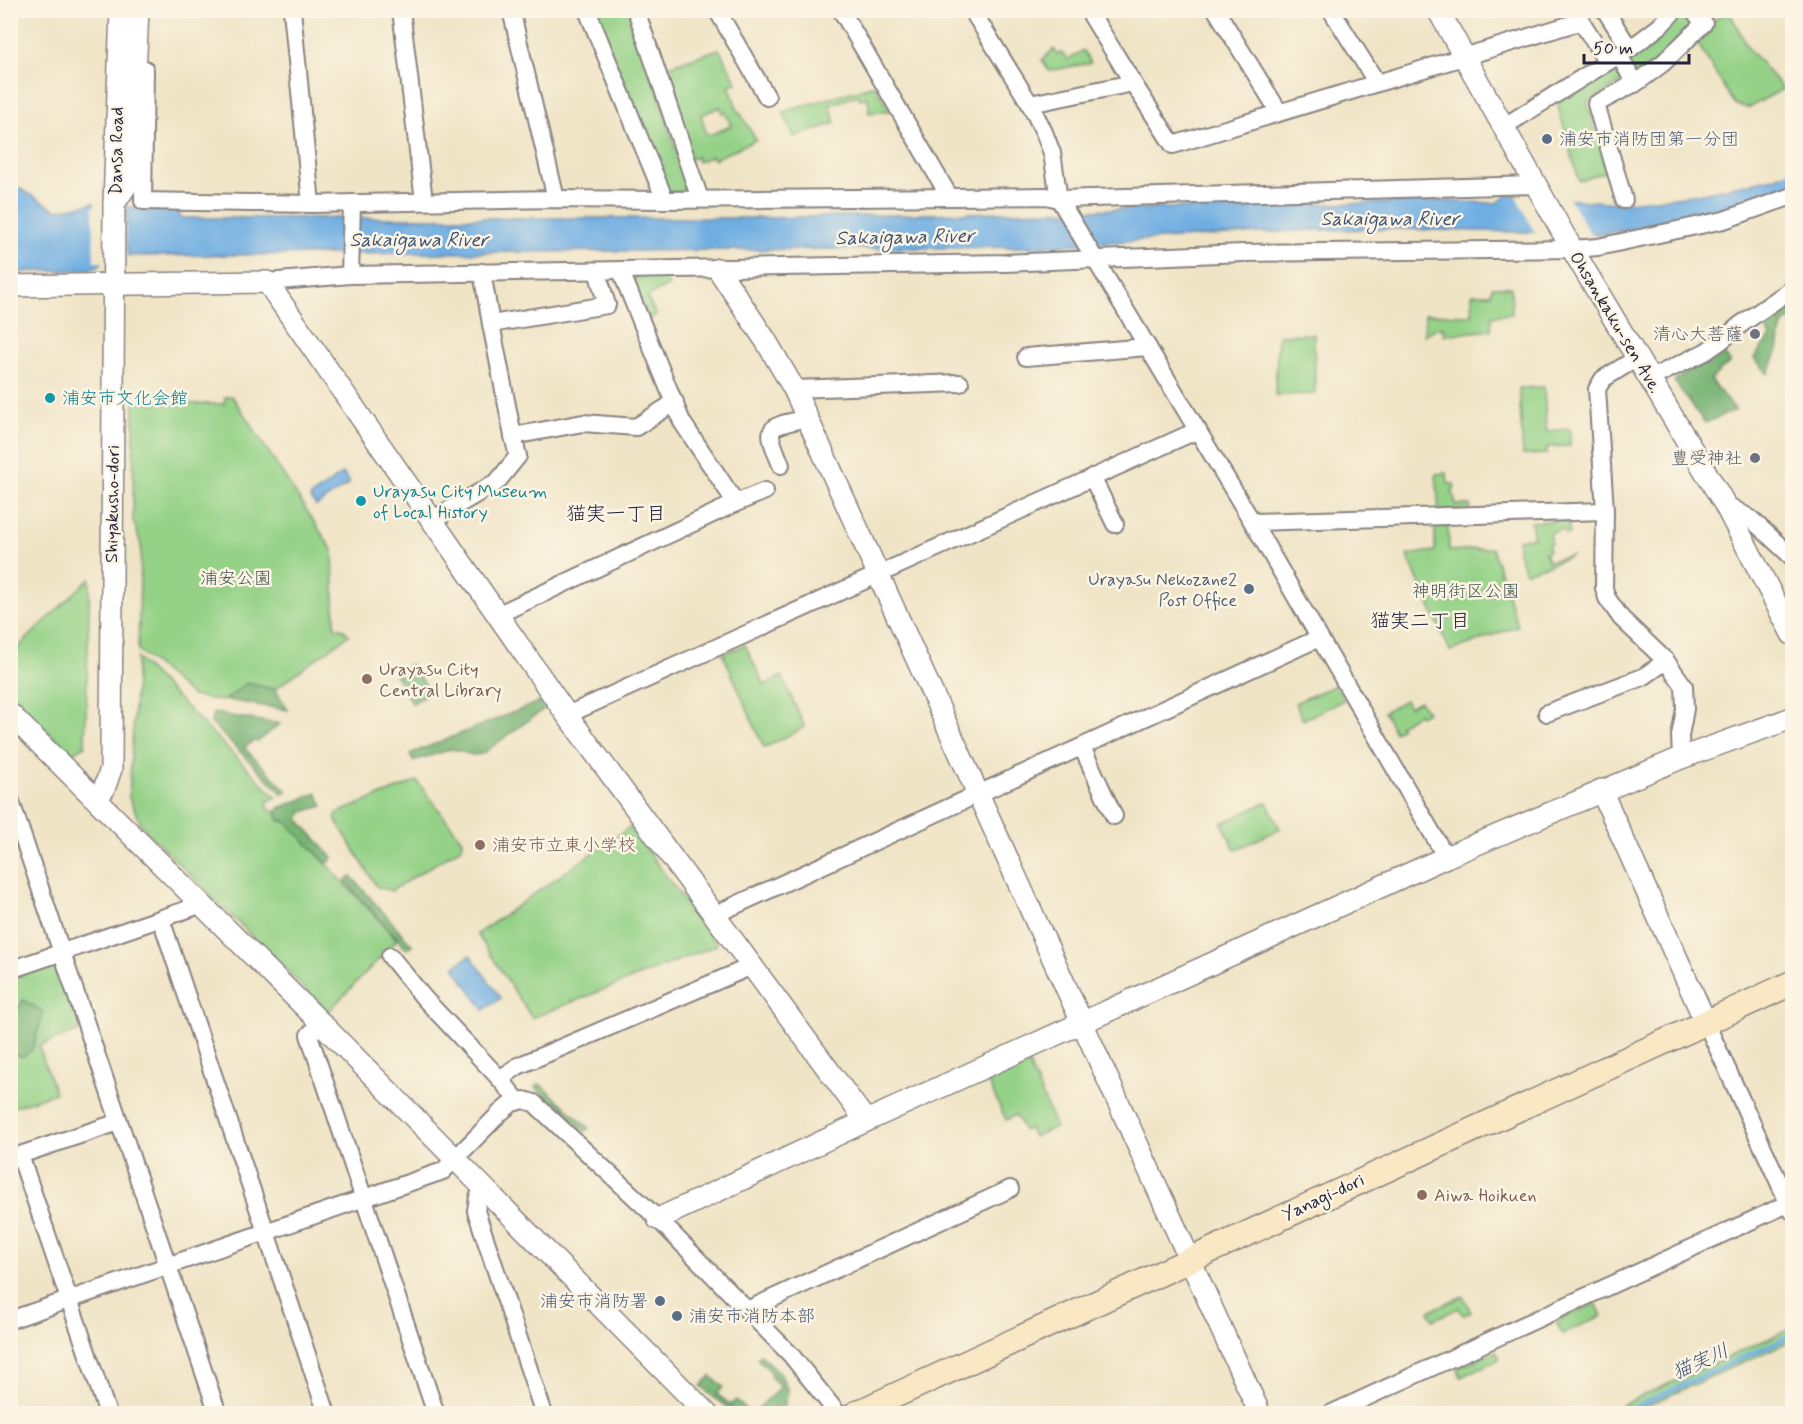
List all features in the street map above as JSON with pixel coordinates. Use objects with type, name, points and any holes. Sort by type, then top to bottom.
[{"type":"main road","name":"Yanagi-dori","points":[[855,1413],[1792,983]]},
{"type":"street","name":"Dansa Road","points":[[114,204],[121,10]]},
{"type":"street","name":"Dansa Road","points":[[114,204],[130,180],[138,10]]},
{"type":"street","points":[[292,10],[311,204]]},
{"type":"street","points":[[401,10],[424,201]]},
{"type":"street","points":[[511,10],[556,199]]},
{"type":"street","points":[[587,10],[665,200]]},
{"type":"street","points":[[636,10],[700,199]]},
{"type":"street","points":[[717,10],[767,97]]},
{"type":"street","points":[[841,10],[949,196]]},
{"type":"street","points":[[972,10],[1030,104],[1052,153],[1061,202],[1198,430],[1446,857]]},
{"type":"street","points":[[1088,10],[1173,145],[1464,57],[1578,16],[1618,55]]},
{"type":"street","points":[[1216,10],[1279,112]]},
{"type":"street","points":[[1331,10],[1377,83]]},
{"type":"street","name":"Ohsankaku-sen Ave.","points":[[1438,10],[1570,245],[1724,503],[1792,634]]},
{"type":"street","points":[[1605,10],[1618,55],[1635,84]]},
{"type":"street","points":[[1503,127],[1618,55],[1660,26],[1675,10]]},
{"type":"street","points":[[1624,200],[1596,104],[1635,84],[1663,63],[1704,23],[1693,10]]},
{"type":"street","points":[[136,50],[145,62],[143,201],[311,204],[352,208],[424,201],[556,199],[1046,196],[1061,202],[1539,189]]},
{"type":"street","points":[[1030,104],[1133,83]]},
{"type":"street","points":[[10,286],[267,282],[350,269],[482,272],[718,269],[1091,252],[1243,252],[1617,243],[1724,220],[1792,196]]},
{"type":"street","name":"Shiyakusho-dori","points":[[96,799],[104,789],[111,769],[114,204]]},
{"type":"street","points":[[350,269],[352,208]]},
{"type":"street","points":[[718,269],[766,341],[794,389],[1260,1413]]},
{"type":"street","points":[[623,270],[624,279],[682,422],[736,503]]},
{"type":"street","points":[[491,324],[607,305],[597,271]]},
{"type":"street","points":[[432,520],[497,482],[518,456],[482,272]]},
{"type":"street","points":[[267,282],[567,715],[866,1121]]},
{"type":"street","points":[[1649,379],[1705,352],[1792,289]]},
{"type":"street","points":[[1026,357],[1148,346]]},
{"type":"street","points":[[1637,358],[1603,379],[1597,389],[1605,511],[1602,567],[1604,588],[1608,598],[1628,626],[1666,661],[1684,686],[1685,709],[1680,736],[1681,758]]},
{"type":"street","points":[[794,389],[960,383]]},
{"type":"street","points":[[513,436],[584,423],[636,427],[675,402]]},
{"type":"street","points":[[774,459],[770,438],[774,428],[807,418]]},
{"type":"street","points":[[567,715],[1198,430]]},
{"type":"street","points":[[1092,477],[1115,524]]},
{"type":"street","points":[[497,615],[765,491]]},
{"type":"street","points":[[1724,503],[1751,519],[1792,557]]},
{"type":"street","points":[[1252,522],[1605,511]]},
{"type":"street","points":[[714,915],[1319,638]]},
{"type":"street","points":[[1547,713],[1643,677],[1666,661]]},
{"type":"street","points":[[10,714],[321,1023],[707,1413]]},
{"type":"street","points":[[658,1219],[866,1121],[1446,857],[1601,790],[1792,718]]},
{"type":"street","points":[[1082,747],[1114,816]]},
{"type":"street","points":[[1330,1413],[1791,1205],[1601,790]]},
{"type":"street","points":[[10,799],[218,1413]]},
{"type":"street","points":[[10,970],[200,905]]},
{"type":"street","points":[[161,919],[327,1413]]},
{"type":"street","points":[[390,956],[424,998],[518,1101]]},
{"type":"street","points":[[500,1079],[518,1066],[752,966]]},
{"type":"street","points":[[321,1023],[309,1035],[436,1413]]},
{"type":"street","points":[[10,1320],[365,1200],[443,1171],[500,1113],[512,1103],[524,1100],[534,1102],[658,1219],[791,1354],[838,1413]]},
{"type":"street","points":[[108,1413],[70,1300],[15,1156],[119,1122]]},
{"type":"street","points":[[747,1310],[1010,1189]]},
{"type":"street","points":[[484,1190],[478,1197],[476,1210],[544,1413]]},
{"type":"green space","points":[[594,11],[632,11],[689,191],[668,192]]},
{"type":"green space","points":[[1725,11],[1729,11],[1748,48],[1783,89],[1748,108],[1734,104],[1695,39]]},
{"type":"green space","points":[[1689,12],[1696,20],[1657,62],[1634,74],[1625,58],[1682,13]]},
{"type":"green space","points":[[719,49],[737,83],[729,85],[739,114],[756,140],[714,159],[712,156],[698,162],[697,157],[691,159],[678,117],[681,114],[679,108],[674,106],[663,68]],"holes":[[[720,107],[722,113],[725,112],[731,126],[707,136],[701,115]]]},
{"type":"green space","points":[[1054,49],[1057,54],[1061,52],[1068,60],[1083,50],[1091,63],[1049,71],[1042,60]]},
{"type":"green space","points":[[1616,65],[1624,81],[1587,102],[1609,170],[1579,181],[1558,106],[1559,101]]},
{"type":"green space","points":[[875,85],[890,111],[869,113],[867,97],[860,99],[858,95],[830,105],[835,123],[794,137],[783,112]]},
{"type":"green space","points":[[664,275],[669,285],[647,297],[656,315],[650,319],[632,285],[635,276]]},
{"type":"green space","points":[[1492,287],[1511,287],[1512,314],[1492,316],[1491,330],[1444,335],[1444,328],[1436,328],[1424,335],[1425,314],[1472,315],[1472,294],[1491,294]]},
{"type":"green space","points":[[1792,296],[1792,318],[1782,325],[1778,350],[1768,374],[1754,358],[1770,337],[1763,322],[1764,316]]},
{"type":"green space","points":[[1314,334],[1315,394],[1275,395],[1278,335]]},
{"type":"green space","points":[[1721,350],[1730,362],[1710,380],[1736,410],[1705,423],[1674,381]]},
{"type":"green space","points":[[1544,387],[1546,431],[1570,429],[1570,446],[1547,447],[1547,454],[1523,455],[1519,388]]},
{"type":"green space","name":"浦安公園","points":[[232,396],[333,551],[335,628],[342,628],[349,635],[275,689],[251,685],[223,701],[192,696],[138,650],[141,545],[133,520],[134,403],[224,404],[225,397]]},
{"type":"green space","points":[[1447,473],[1448,484],[1454,484],[1455,489],[1452,490],[1456,505],[1470,505],[1470,510],[1439,512],[1436,474]]},
{"type":"green space","points":[[1567,520],[1570,534],[1565,535],[1563,529],[1549,533],[1551,543],[1548,544],[1549,551],[1545,552],[1548,561],[1573,555],[1525,572],[1518,552],[1518,540],[1534,537],[1531,522]]},
{"type":"green space","name":"神明街区公園","points":[[1435,525],[1448,526],[1449,551],[1492,548],[1518,626],[1450,651],[1407,555],[1435,551]]},
{"type":"green space","points":[[90,578],[85,746],[71,754],[11,695],[11,654]]},
{"type":"green space","points":[[745,645],[764,685],[782,676],[805,727],[764,748],[723,654]]},
{"type":"green space","points":[[137,658],[276,797],[267,802],[269,810],[278,812],[397,940],[328,1012],[143,828],[129,798]]},
{"type":"green space","points":[[410,664],[428,688],[422,698],[412,703],[405,694],[407,691],[395,675]]},
{"type":"green space","points":[[246,683],[275,689],[288,710],[226,700]]},
{"type":"green space","points":[[1336,685],[1344,700],[1303,720],[1295,703]]},
{"type":"green space","points":[[1405,700],[1409,707],[1420,701],[1427,712],[1420,716],[1418,714],[1399,725],[1401,729],[1395,732],[1384,712]]},
{"type":"green space","points":[[539,702],[544,709],[482,754],[473,755],[452,749],[413,761],[410,754]]},
{"type":"green space","points":[[213,713],[280,724],[257,742],[255,740],[244,748],[287,791],[283,794],[211,723]]},
{"type":"green space","points":[[417,781],[462,840],[461,848],[391,891],[377,887],[335,819],[337,813]]},
{"type":"green space","points":[[317,793],[323,806],[302,812],[299,820],[333,858],[327,864],[284,820],[281,822],[277,816],[279,808]]},
{"type":"green space","points":[[1267,802],[1280,829],[1235,850],[1222,823]]},
{"type":"green space","points":[[630,827],[717,945],[532,1018],[477,934]]},
{"type":"green space","points":[[351,876],[412,945],[407,949],[345,881]]},
{"type":"green space","points":[[51,965],[59,970],[81,1030],[39,1046],[55,1093],[11,1108],[10,979]]},
{"type":"green space","points":[[23,1000],[44,1012],[32,1050],[22,1057],[11,1053],[11,1021]]},
{"type":"green space","points":[[1027,1060],[1056,1127],[1033,1137],[1029,1128],[1024,1131],[1016,1115],[1006,1120],[987,1080]]},
{"type":"green space","points":[[540,1084],[589,1128],[585,1132],[535,1087]]},
{"type":"green space","points":[[1463,1296],[1471,1312],[1463,1315],[1459,1308],[1433,1320],[1429,1311]]},
{"type":"green space","points":[[1596,1303],[1602,1316],[1562,1334],[1556,1321]]},
{"type":"green space","points":[[1792,1328],[1792,1340],[1631,1413],[1604,1413]]},
{"type":"green space","points":[[1496,1351],[1500,1359],[1461,1377],[1457,1368]]},
{"type":"green space","points":[[761,1355],[781,1375],[788,1391],[783,1411],[753,1413],[781,1387],[770,1376],[772,1373],[757,1358]]},
{"type":"green space","points":[[711,1376],[723,1387],[717,1394],[731,1405],[736,1400],[750,1413],[730,1408],[701,1386]]},
{"type":"water","name":"Sakaigawa River","points":[[1792,170],[1792,187],[1757,201],[1723,211],[1603,234],[1396,229],[1311,230],[1029,247],[128,256],[126,244],[98,243],[103,251],[101,265],[88,270],[11,272],[10,183],[57,210],[94,203],[95,218],[127,219],[126,207],[180,208],[180,218],[766,218],[1443,201],[1496,203],[1508,195],[1619,203],[1693,195],[1774,178]]},
{"type":"water","points":[[343,473],[350,483],[316,506],[310,497]]},
{"type":"water","points":[[470,955],[501,998],[484,1010],[454,967]]},
{"type":"pier","points":[[1514,192],[1568,196],[1592,237],[1537,237]]},
{"type":"pier","points":[[93,206],[97,206],[97,216],[124,216],[123,206],[125,206],[126,258],[124,247],[101,246],[105,248],[105,262],[94,262]]},
{"type":"waterway","name":"猫実川","points":[[1620,1414],[1792,1335]]},
{"type":"place","name":"浦安市消防団第一分団","points":[[1547,139]]},
{"type":"place","name":"清心大菩薩","points":[[1755,334]]},
{"type":"place","name":"浦安市文化会館","points":[[50,398]]},
{"type":"place","name":"豊受神社","points":[[1755,458]]},
{"type":"place","name":"Urayasu City Museum of Local History","points":[[361,501]]},
{"type":"place","name":"Urayasu Nekozane2 Post Office","points":[[1249,589]]},
{"type":"place","name":"Urayasu City Central Library","points":[[367,679]]},
{"type":"place","name":"浦安市立東小学校","points":[[480,845]]},
{"type":"place","name":"Aiwa Hoikuen","points":[[1422,1195]]},
{"type":"place","name":"浦安市消防署","points":[[660,1301]]},
{"type":"place","name":"浦安市消防本部","points":[[677,1316]]},
{"type":"district","name":"猫実一丁目","points":[[616,513]]},
{"type":"district","name":"猫実二丁目","points":[[1420,620]]}]
